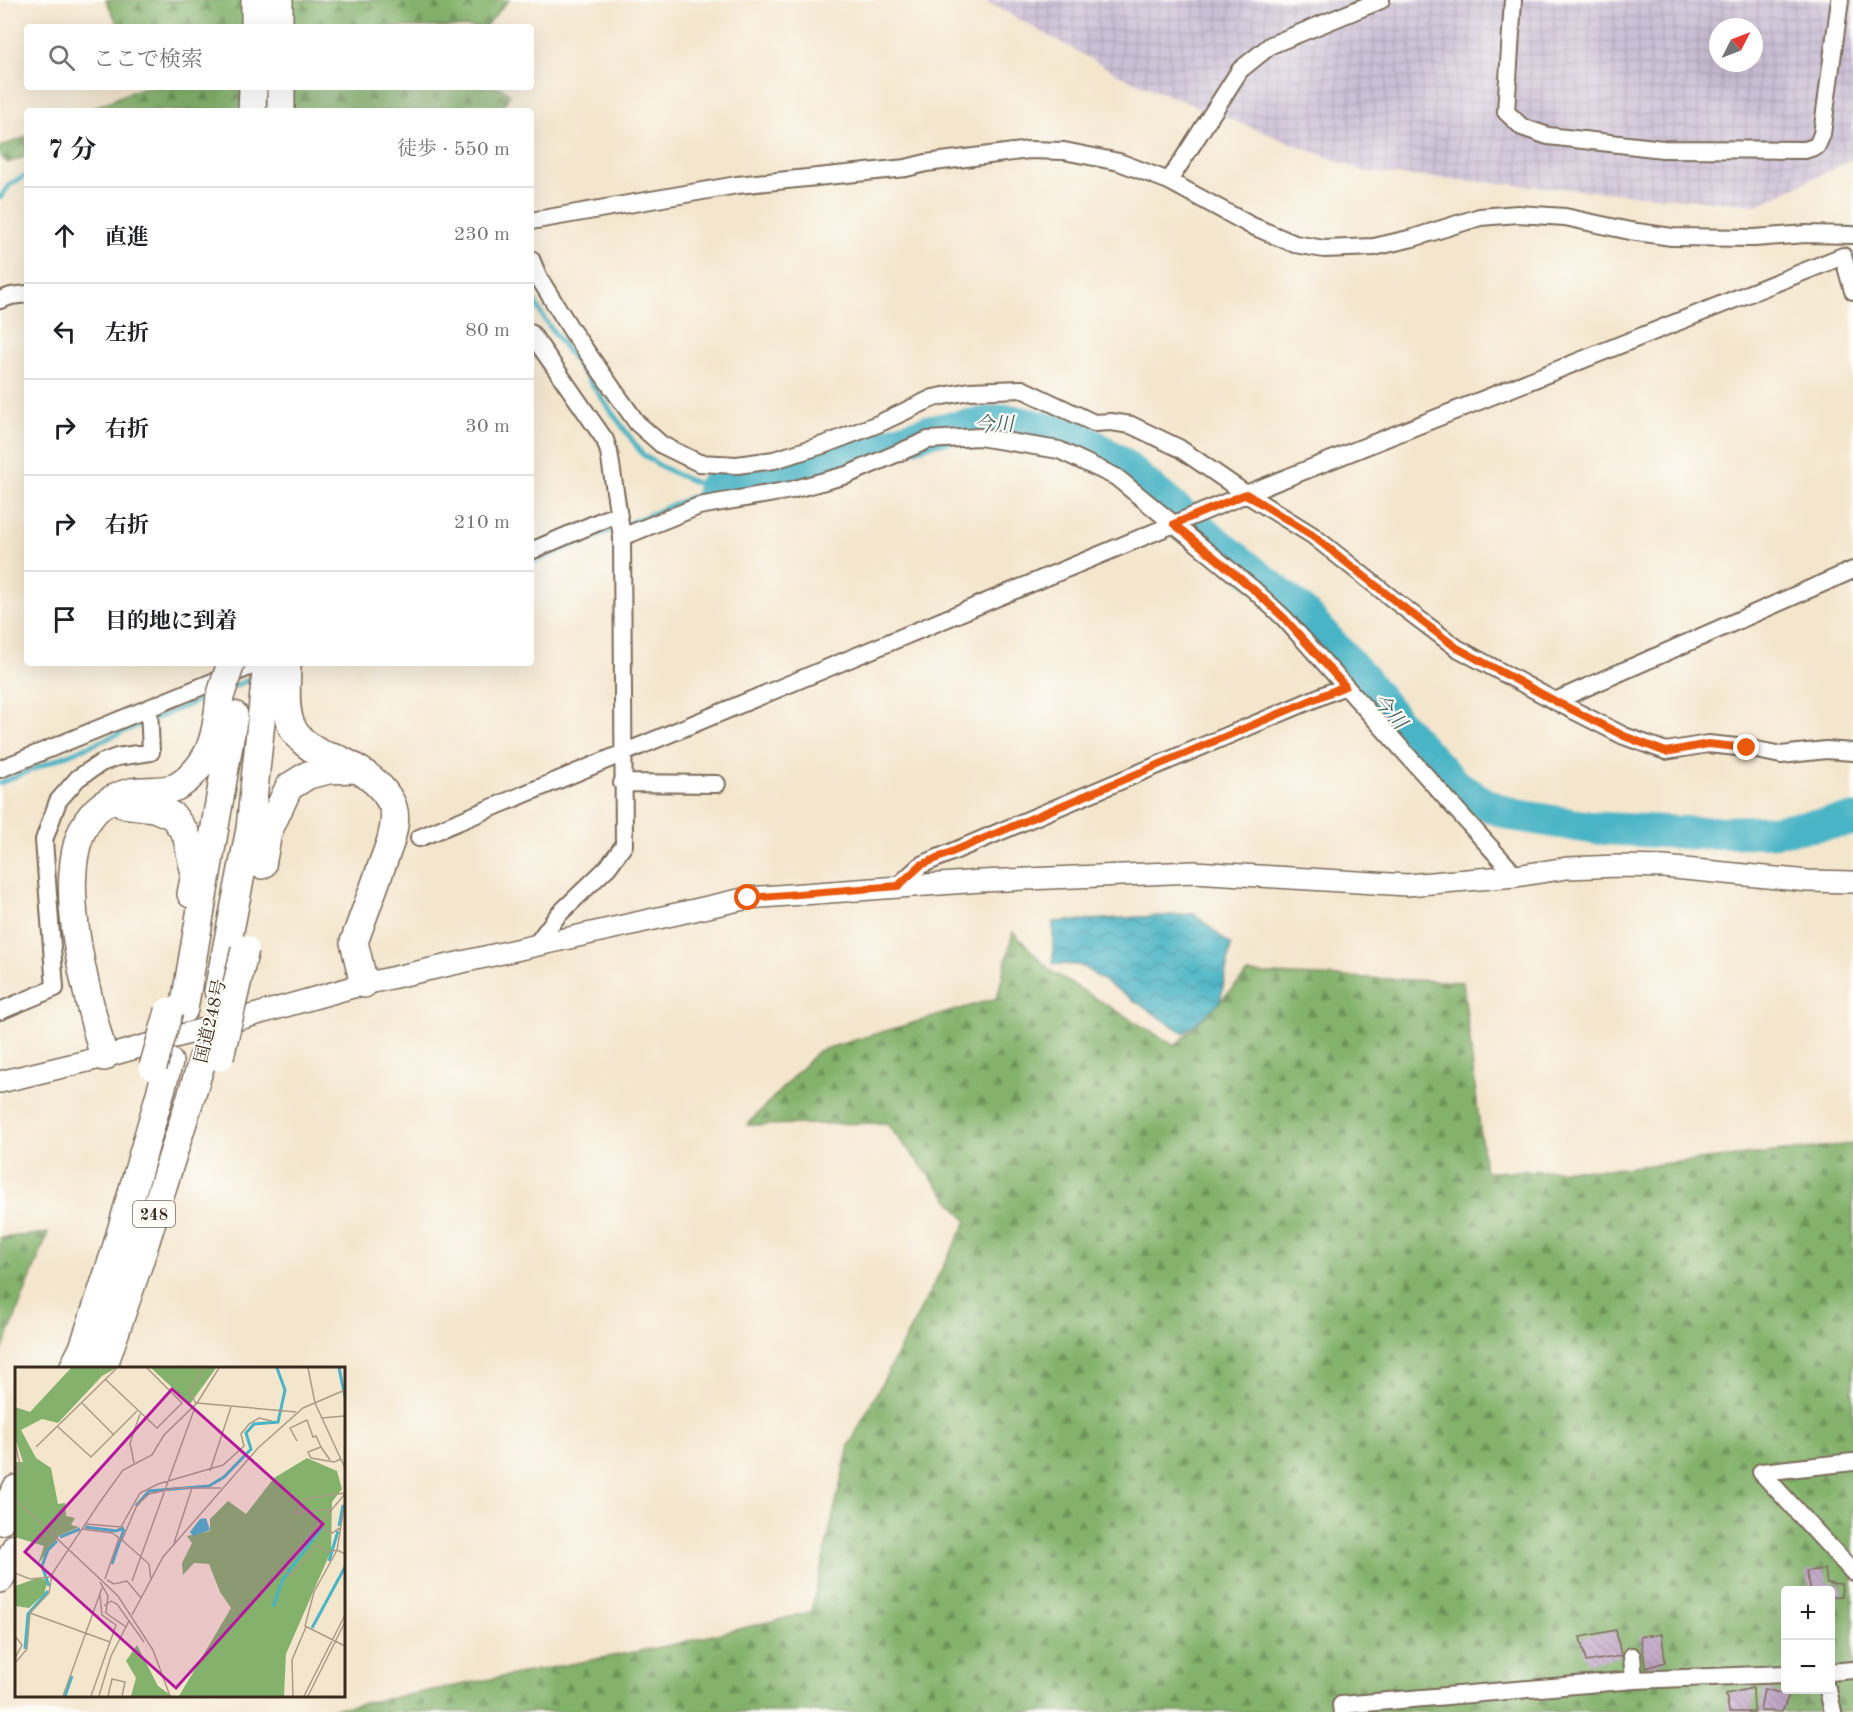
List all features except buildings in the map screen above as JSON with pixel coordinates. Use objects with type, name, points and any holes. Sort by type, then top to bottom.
[{"type":"highway","points":[[255,0],[255,24]]},
{"type":"highway","points":[[279,0],[279,24]]},
{"type":"highway","points":[[281,90],[281,108]]},
{"type":"highway","points":[[104,1058],[83,980],[76,934],[73,894],[75,849],[82,830],[92,814],[107,802],[131,792],[175,787],[193,774],[213,742],[228,694],[231,666]]},
{"type":"highway","name":"国道248号","points":[[73,1367],[115,1252],[161,1064],[177,1010],[233,727],[228,694],[236,666]]},
{"type":"highway","points":[[273,669],[286,699],[290,723],[302,741],[322,754],[342,760],[370,777],[383,790],[394,808],[394,826],[390,843],[354,942],[364,984]]},
{"type":"highway","name":"国道248号","points":[[212,1057],[218,991],[250,830],[273,669]]},
{"type":"highway","points":[[212,1057],[245,949],[268,832],[289,787],[308,775],[329,770],[356,769]]},
{"type":"highway","points":[[107,802],[154,808],[173,816],[186,834],[195,874],[177,1010]]},
{"type":"highway","name":"248","points":[[102,1367],[139,1263],[193,1089],[212,1057]]},
{"type":"highway","points":[[0,1521],[15,1491]]},
{"type":"highway","points":[[0,1579],[15,1549]]},
{"type":"street","points":[[1169,180],[1240,70],[1271,45],[1381,0]]},
{"type":"street","points":[[1513,0],[1506,112],[1522,127],[1548,136],[1663,150],[1805,150],[1817,146],[1822,134],[1840,0]]},
{"type":"street","points":[[534,220],[737,184],[906,168],[926,163],[1029,150],[1064,151],[1119,162],[1169,180],[1250,225],[1295,244],[1324,249],[1374,247],[1413,238],[1480,217],[1518,214],[1565,217],[1630,231],[1672,237],[1754,238],[1806,234],[1853,235]]},
{"type":"street","points":[[419,838],[1246,494],[1843,256],[1853,291]]},
{"type":"street","points":[[534,266],[572,331],[637,423],[662,445],[699,463],[737,465],[774,460],[826,444],[878,424],[933,398],[969,391],[1022,390],[1094,423],[1111,422],[1131,425],[1179,448],[1246,494],[1312,535],[1457,648],[1624,736],[1666,752],[1708,744],[1747,748],[1781,755],[1826,750],[1853,752]]},
{"type":"street","points":[[0,300],[24,295]]},
{"type":"street","points":[[534,337],[605,440],[609,452],[621,537],[624,845],[608,867],[558,915],[534,947]]},
{"type":"street","points":[[621,537],[699,506],[790,490],[848,475],[928,440],[979,437],[1059,450],[1116,477],[1176,523],[1261,596],[1284,618],[1516,876]]},
{"type":"street","points":[[534,550],[617,514]]},
{"type":"street","points":[[1555,701],[1853,570]]},
{"type":"street","points":[[0,769],[149,708],[273,669]]},
{"type":"street","points":[[898,886],[921,865],[1345,686]]},
{"type":"street","points":[[0,1011],[55,988],[44,840],[58,801],[78,778],[102,763],[117,757],[151,752],[149,708]]},
{"type":"street","points":[[622,783],[717,784]]},
{"type":"street","points":[[0,1082],[104,1058],[364,984],[748,898],[898,886],[1194,872],[1407,885],[1516,876],[1567,868],[1652,866],[1808,881],[1853,882]]},
{"type":"street","points":[[1853,1462],[1761,1472],[1853,1572]]},
{"type":"street","points":[[1632,1656],[1634,1680]]},
{"type":"street","points":[[1835,1672],[1853,1670]]},
{"type":"street","points":[[1342,1712],[1341,1704],[1634,1680],[1781,1674]]},
{"type":"street","points":[[1829,1694],[1833,1712]]},
{"type":"shaded area","points":[[984,0],[1853,0],[1853,159],[1758,205],[1366,172],[1129,80]]},
{"type":"green space","points":[[106,0],[509,0],[488,24],[118,24]]},
{"type":"green space","points":[[136,90],[504,90],[510,94],[503,108],[93,108]]},
{"type":"green space","points":[[24,137],[24,157],[8,163],[0,156],[0,147]]},
{"type":"green space","points":[[1013,932],[1052,972],[1175,1046],[1248,973],[1463,982],[1485,1172],[1613,1169],[1853,1144],[1853,1712],[317,1712],[671,1645],[811,1612],[849,1446],[967,1221],[886,1123],[747,1125],[818,1051],[997,998]]},
{"type":"green space","points":[[48,1233],[0,1356],[0,1238]]},
{"type":"water","points":[[1194,914],[1231,945],[1220,1002],[1184,1033],[1080,965],[1053,964],[1053,922]]},
{"type":"waterway","points":[[0,198],[10,184],[24,177]]},
{"type":"waterway","points":[[534,300],[545,320],[643,455],[660,466],[713,488]]},
{"type":"waterway","name":"今川","points":[[713,488],[765,483],[929,431],[1007,420],[1077,435],[1121,463],[1305,614],[1363,679],[1398,723],[1453,783],[1486,805],[1514,815],[1593,828],[1692,833],[1774,831],[1853,820]]},
{"type":"waterway","points":[[534,563],[713,488]]},
{"type":"waterway","points":[[232,687],[256,677]]},
{"type":"waterway","points":[[0,783],[212,695]]},
{"type":"route","points":[[748,898],[898,886],[921,865],[1345,686],[1284,618],[1253,589],[1174,524],[1246,494],[1312,535],[1457,648],[1624,736],[1666,752],[1708,744],[1747,748]]}]
